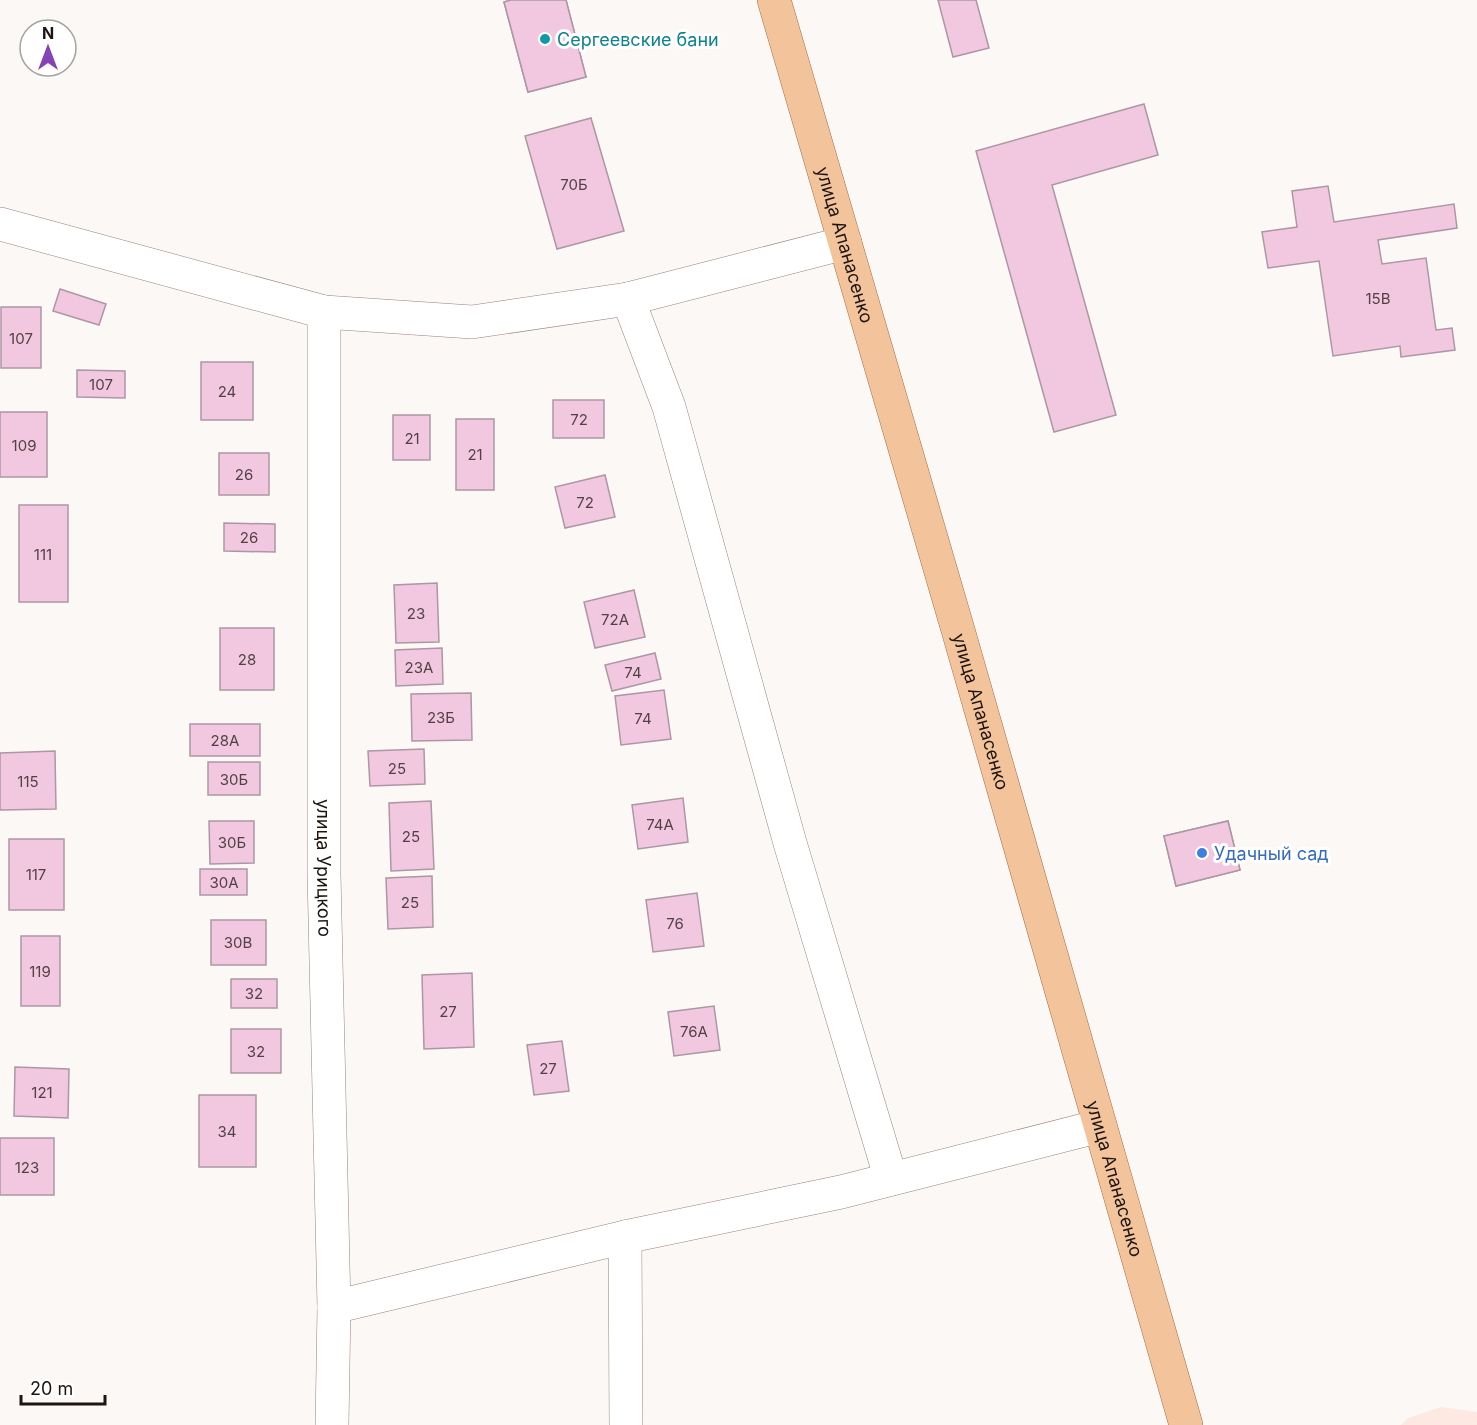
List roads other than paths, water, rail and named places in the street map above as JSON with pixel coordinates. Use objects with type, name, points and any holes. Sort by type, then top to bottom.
[{"type":"main road","name":"улица Апанасенко","points":[[774,0],[1186,1425]]},
{"type":"street","points":[[0,224],[324,312],[472,322],[628,299],[845,243]]},
{"type":"street","points":[[628,299],[669,407],[790,843],[891,1179]]},
{"type":"street","name":"улица Урицкого","points":[[324,312],[324,874],[334,1307],[332,1425]]},
{"type":"street","points":[[334,1307],[625,1237],[891,1179],[1100,1126]]},
{"type":"street","points":[[625,1237],[626,1425]]},
{"type":"place","name":"Сергеевские бани","points":[[545,39]]},
{"type":"place","name":"Удачный сад","points":[[1202,853]]}]
